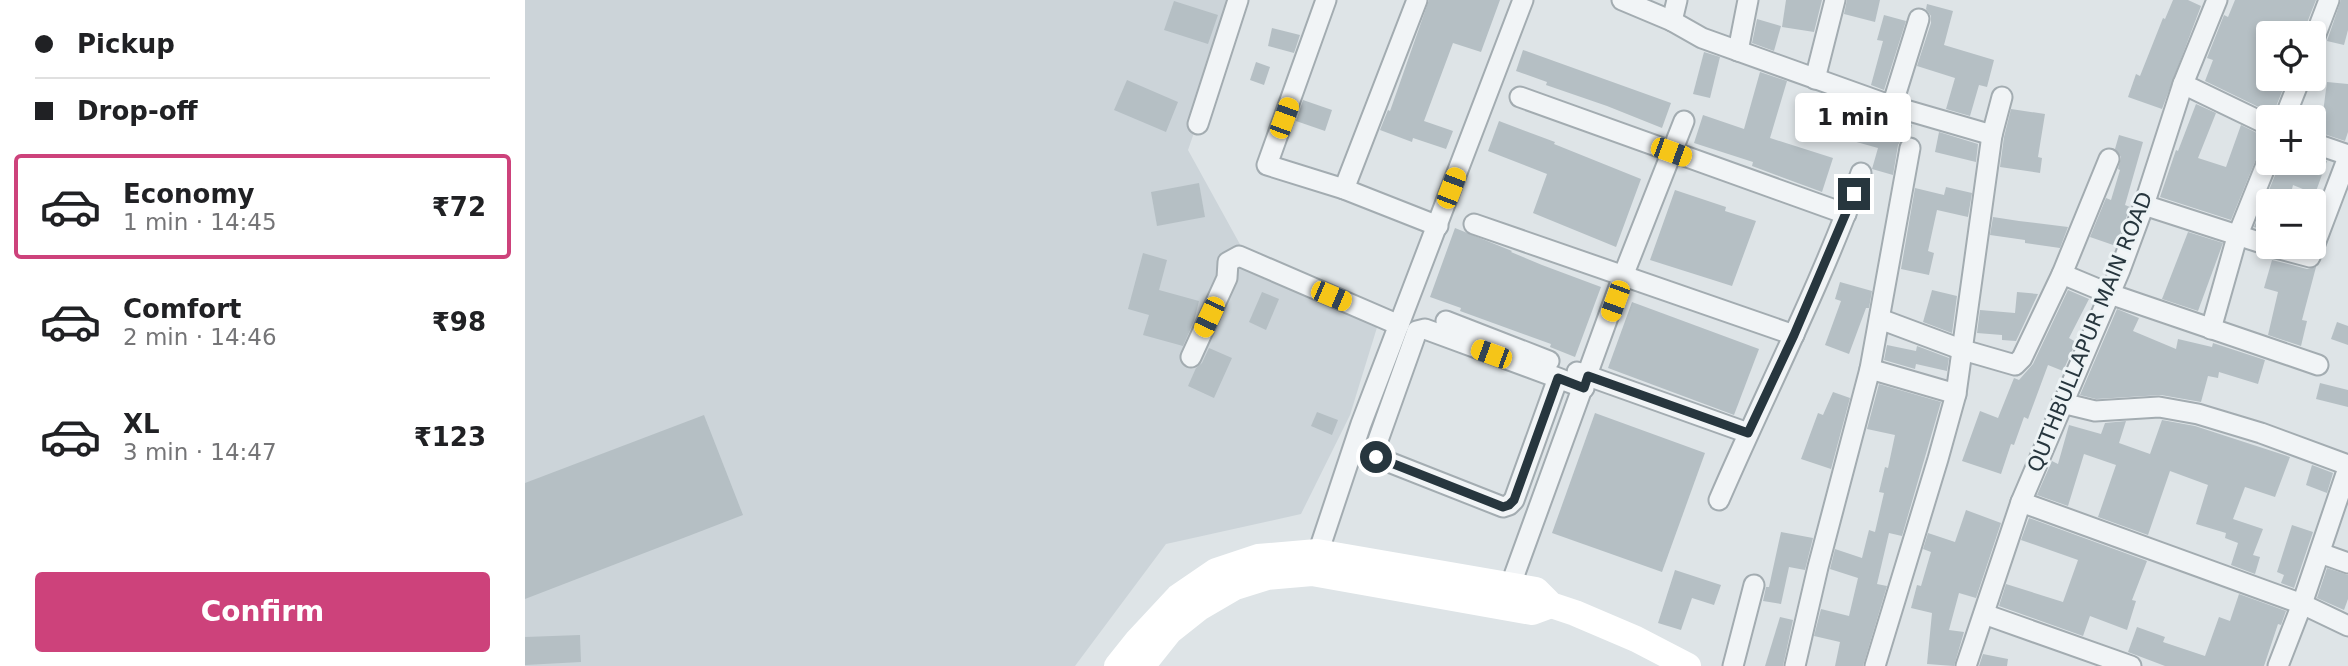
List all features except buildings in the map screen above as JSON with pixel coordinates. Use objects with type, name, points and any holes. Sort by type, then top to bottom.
[{"type":"main road","points":[[1117,666],[1178,597],[1216,571],[1258,557],[1511,584],[1536,590],[1551,605],[1575,612],[1636,639],[1688,666]]},
{"type":"main road","points":[[1142,666],[1170,631],[1199,608],[1235,587],[1315,563],[1532,612],[1551,605]]},
{"type":"street","points":[[1198,124],[1238,0]]},
{"type":"street","points":[[1326,0],[1267,165],[1344,189],[1438,226]]},
{"type":"street","points":[[1344,189],[1417,0]]},
{"type":"street","points":[[1315,563],[1361,424],[1523,0]]},
{"type":"street","points":[[1622,0],[1672,21],[1702,38],[1892,106],[1992,135]]},
{"type":"street","points":[[1672,21],[1677,0]]},
{"type":"street","points":[[1738,51],[1748,0]]},
{"type":"street","points":[[1815,79],[1835,0]]},
{"type":"street","name":"QUTHBULLAPUR MAIN ROAD","points":[[1966,666],[2021,502],[2110,294],[2144,205],[2183,83],[2217,0]]},
{"type":"street","points":[[2321,21],[2329,0]]},
{"type":"street","points":[[1892,106],[1919,19]]},
{"type":"street","points":[[2183,83],[2256,119]]},
{"type":"street","points":[[1520,97],[1846,215]]},
{"type":"street","points":[[1875,666],[1956,394],[1992,135],[2002,97]]},
{"type":"street","points":[[1511,584],[1623,276],[1684,121]]},
{"type":"street","points":[[1795,666],[1870,369],[1910,148]]},
{"type":"street","points":[[2326,148],[2348,156],[2326,213]]},
{"type":"street","points":[[1880,319],[2009,365],[2019,363],[2062,274],[2109,159]]},
{"type":"street","points":[[1719,500],[1794,335],[1846,215],[1861,173]]},
{"type":"street","points":[[2211,329],[2237,237],[2262,175]]},
{"type":"street","points":[[2144,205],[2256,242]]},
{"type":"street","points":[[1474,224],[1794,335]]},
{"type":"street","points":[[1191,357],[1227,278],[1228,262],[1239,256],[1399,325]]},
{"type":"street","points":[[2062,274],[2110,294],[2318,365]]},
{"type":"street","points":[[1446,321],[1586,382],[1748,433]]},
{"type":"street","points":[[1558,378],[1514,500],[1509,505],[1503,507],[1376,457],[1376,446],[1417,331],[1425,329],[1558,378],[1586,382]]},
{"type":"street","points":[[1870,369],[1956,394]]},
{"type":"street","points":[[2062,403],[2095,411],[2159,407],[2198,414],[2261,433],[2348,467],[2278,666]]},
{"type":"street","points":[[2021,502],[2302,604],[2348,626]]},
{"type":"street","points":[[2320,552],[2348,563]]},
{"type":"street","points":[[1733,666],[1754,585]]},
{"type":"street","points":[[1984,614],[2131,666]]},
{"type":"shaded area","points":[[525,0],[1240,0],[1188,150],[1242,248],[1379,321],[1350,415],[1301,514],[1166,544],[1075,666],[525,666]]},
{"type":"route","points":[[1376,457],[1503,507],[1509,505],[1514,500],[1558,378],[1584,388],[1588,376],[1748,433],[1794,335],[1854,194]]}]
